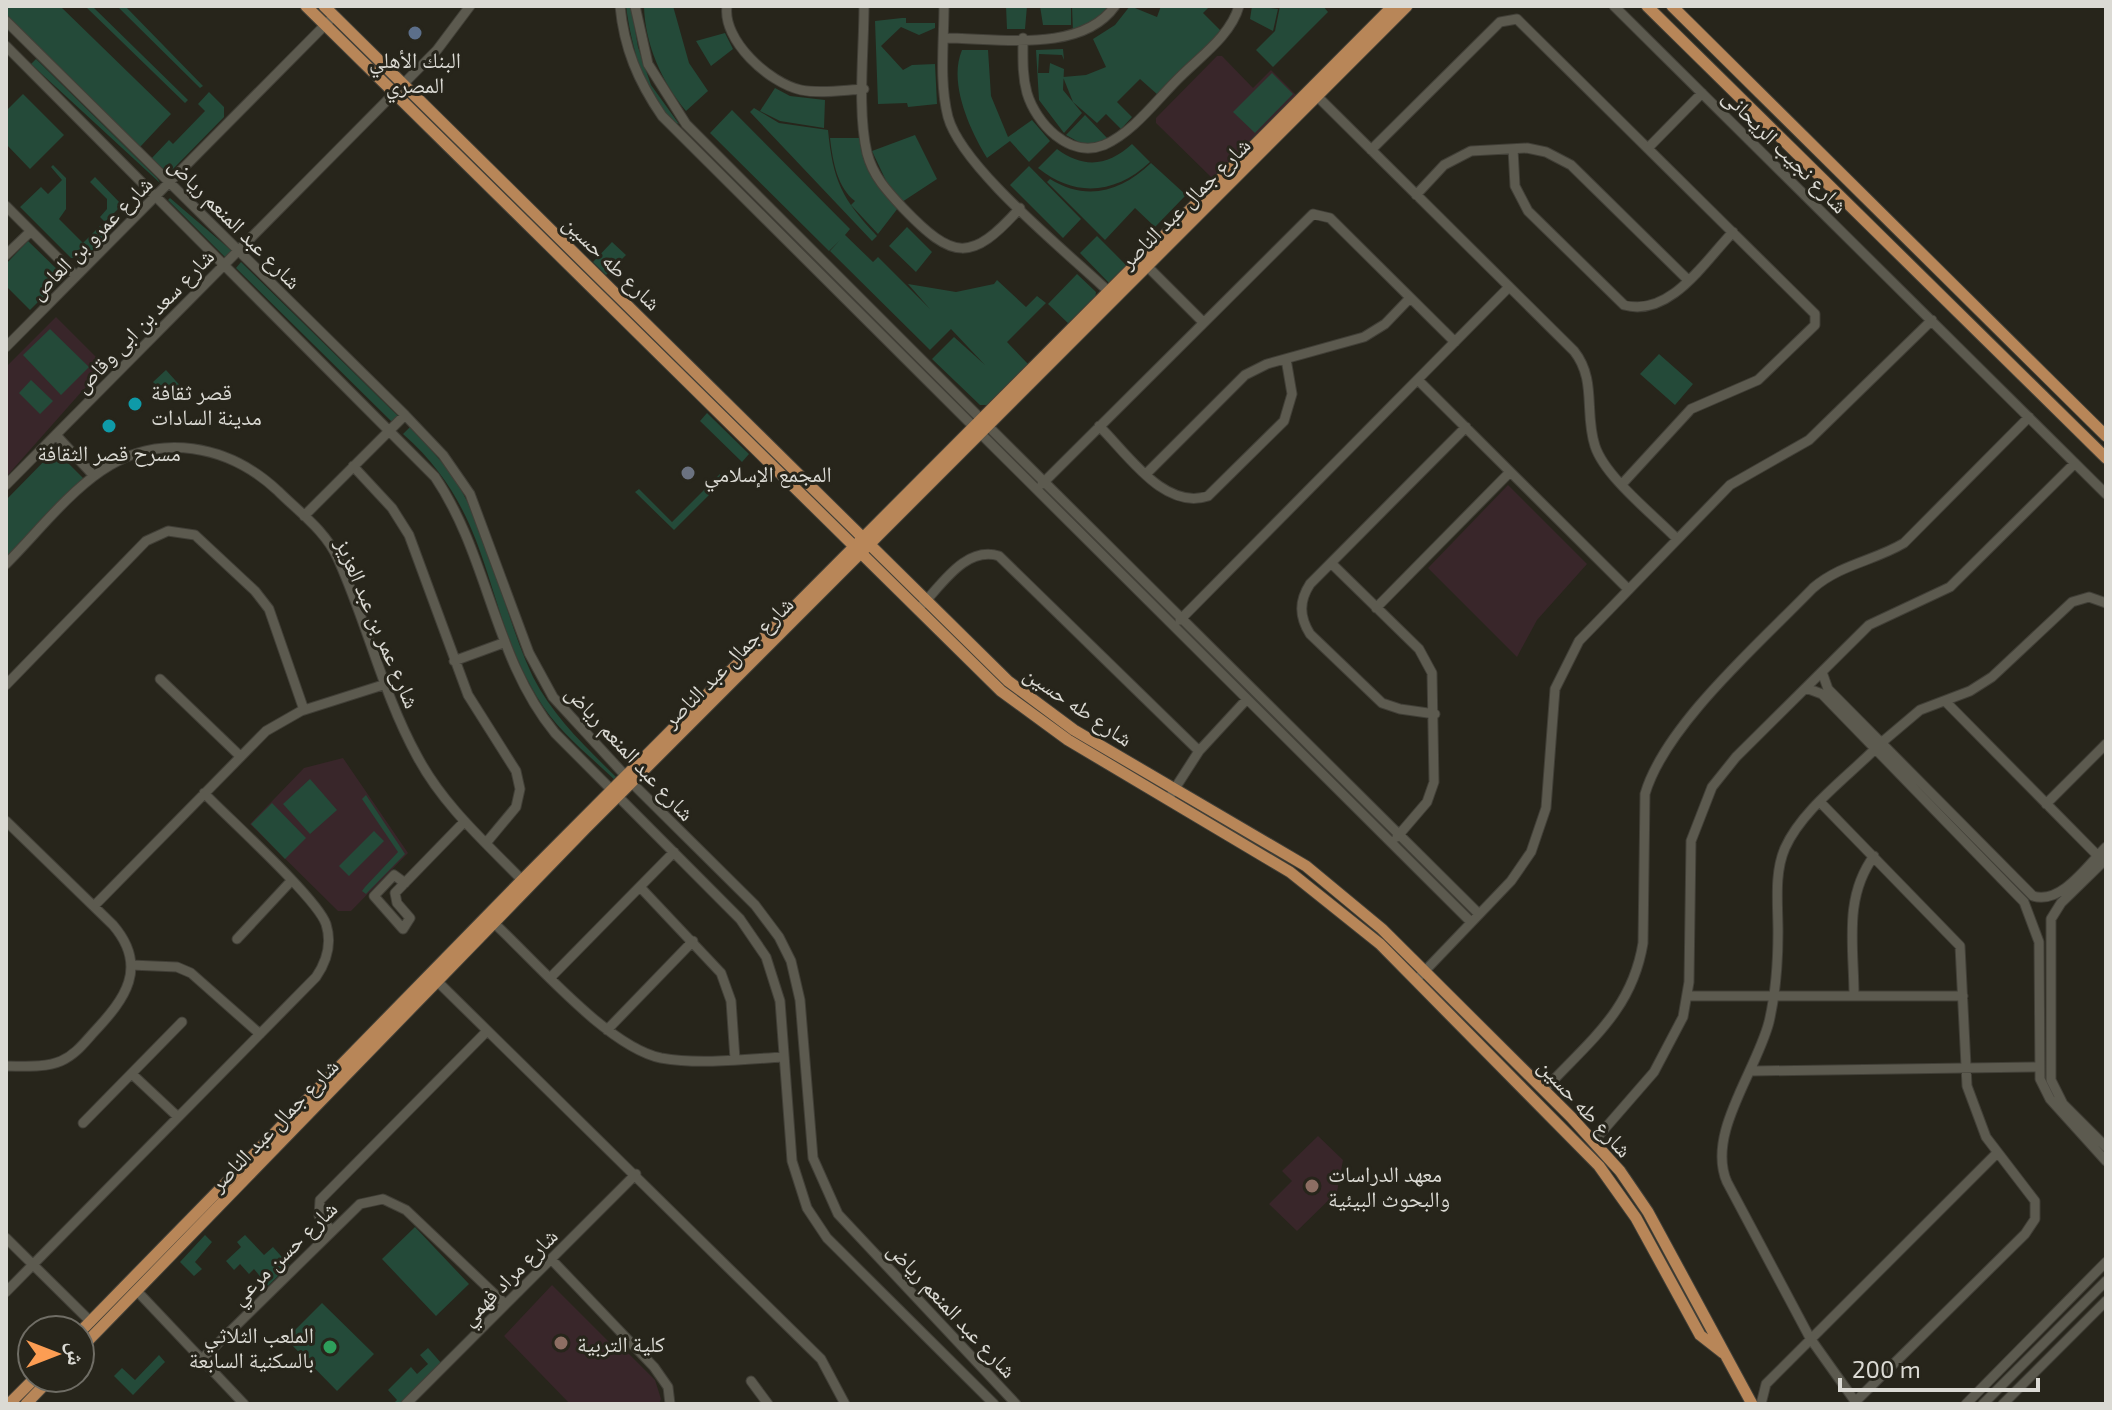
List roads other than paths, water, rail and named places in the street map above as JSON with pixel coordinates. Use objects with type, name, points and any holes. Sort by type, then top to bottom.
[{"type":"main road","name":"شارع طه حسين","points":[[306,6],[400,89],[618,294],[867,540],[922,605],[1022,708],[1168,802],[1245,843],[1301,880],[1363,929],[1606,1174],[1642,1227],[1700,1335],[1725,1355]]},
{"type":"main road","name":"شارع طه حسين","points":[[324,6],[607,306],[858,550],[1029,699],[1174,790],[1315,872],[1362,910],[1594,1141],[1644,1205],[1752,1404]]},
{"type":"main road","name":"شارع جمال عبد الناصر","points":[[96,1317],[438,982],[616,794],[980,426],[1061,346],[1148,267],[1407,6]]},
{"type":"main road","points":[[1647,6],[2106,458]]},
{"type":"main road","points":[[1672,6],[2106,436]]},
{"type":"main road","name":"شارع جمال عبد الناصر","points":[[1061,346],[1109,292],[1385,9]]},
{"type":"main road","points":[[607,306],[618,294]]},
{"type":"main road","name":"شارع جمال عبد الناصر","points":[[96,1333],[210,1208],[522,880],[616,794]]},
{"type":"street","name":"شارع سعد بن ابى وقاص","points":[[6,485],[400,89],[459,25],[470,6]]},
{"type":"street","points":[[620,6],[624,38],[634,69],[654,104],[678,134],[980,426],[1045,481],[1479,914]]},
{"type":"street","points":[[635,6],[648,64],[686,124],[980,426],[1037,489],[1471,922]]},
{"type":"street","points":[[727,6],[727,24],[735,39],[780,81],[808,91],[864,89]]},
{"type":"street","points":[[864,6],[864,133],[872,167],[886,189],[929,235],[951,246],[975,246],[997,234],[1020,208]]},
{"type":"street","points":[[944,6],[945,98],[955,135],[972,162],[1109,292]]},
{"type":"street","points":[[944,38],[1079,34],[1098,24],[1115,6]]},
{"type":"street","points":[[1023,38],[1024,82],[1034,110],[1063,142],[1092,148],[1110,142],[1138,119],[1228,29],[1239,6]]},
{"type":"street","name":"شارع نجيب الريحانى","points":[[1614,6],[2106,494]]},
{"type":"street","name":"شارع عمرو بن العاص","points":[[6,347],[334,16]]},
{"type":"street","points":[[1371,150],[1508,18],[1520,22],[1815,314],[1816,323],[1758,380],[1691,409],[1623,483]]},
{"type":"street","name":"شارع عبد المنعم رياض","points":[[6,21],[405,415],[450,464],[476,505],[529,653],[544,683],[574,724],[755,905],[785,949],[800,1000],[810,1146],[821,1182],[838,1214],[1016,1404]]},
{"type":"street","name":"شارع عبد المنعم رياض","points":[[6,46],[225,262],[426,467],[450,501],[503,643],[521,684],[545,721],[748,928],[766,957],[778,990],[792,1161],[813,1219],[827,1238],[994,1404]]},
{"type":"street","points":[[20,60],[33,47]]},
{"type":"street","points":[[1648,148],[1702,93]]},
{"type":"street","points":[[1317,96],[1574,351],[1585,368],[1595,445],[1606,466],[1677,539]]},
{"type":"street","points":[[678,134],[686,124]]},
{"type":"street","points":[[1416,195],[1444,165],[1461,154],[1481,149],[1546,152],[1571,165],[1687,279]]},
{"type":"street","points":[[1513,149],[1515,186],[1523,204],[1616,300],[1634,307],[1653,306],[1670,297],[1733,232]]},
{"type":"street","points":[[6,206],[76,276]]},
{"type":"street","points":[[1037,489],[1313,214],[1330,218],[1455,342]]},
{"type":"street","points":[[6,255],[31,231]]},
{"type":"street","points":[[1148,267],[1203,322]]},
{"type":"street","points":[[1174,626],[1509,287]]},
{"type":"street","points":[[1147,473],[1238,380],[1259,367],[1364,337],[1385,324],[1410,298]]},
{"type":"street","points":[[1416,980],[1523,866],[1542,823],[1548,792],[1552,703],[1566,663],[1586,632],[1730,485],[1809,440],[1932,320]]},
{"type":"street","points":[[1099,426],[1166,492],[1182,499],[1199,499],[1215,492],[1278,429],[1288,414],[1292,394],[1286,359]]},
{"type":"street","points":[[1418,380],[1628,589]]},
{"type":"street","points":[[304,516],[405,415]]},
{"type":"street","points":[[1544,1090],[1617,1012],[1639,968],[1643,943],[1645,794],[1651,772],[1669,741],[1813,588],[1841,568],[1889,552],[1904,543],[2029,417]]},
{"type":"street","points":[[1435,714],[1382,703],[1310,634],[1302,614],[1305,593],[1331,563],[1466,427]]},
{"type":"street","points":[[56,435],[94,476]]},
{"type":"street","name":"شارع عمر بن عبد العزيز","points":[[6,564],[94,476],[142,452],[166,448],[199,449],[250,467],[325,538],[338,558],[386,684],[423,767],[464,822],[522,880]]},
{"type":"street","points":[[1594,1141],[1666,1055],[1687,996],[1689,860],[1699,813],[1723,771],[1877,620],[1930,599],[1959,580],[2075,463]]},
{"type":"street","points":[[353,466],[392,508],[409,535],[454,661],[476,711],[519,779],[516,807],[486,843]]},
{"type":"street","points":[[1376,608],[1510,472]]},
{"type":"street","points":[[6,685],[146,541],[162,533],[182,531],[201,539],[266,604],[304,710]]},
{"type":"street","points":[[922,605],[970,557],[984,553],[999,556],[1199,751]]},
{"type":"street","points":[[1331,563],[1424,656],[1434,682],[1432,792],[1422,810],[1392,843]]},
{"type":"street","points":[[1821,803],[1955,939],[1962,953],[1965,1068],[1971,1104],[1996,1154],[2032,1193],[2036,1211],[2031,1228],[1856,1403],[1810,1338],[1721,1165],[1722,1134],[1752,1071],[1774,996],[1780,863],[1794,833],[1821,803],[1911,715],[1992,677],[2072,602],[2089,597],[2106,603]]},
{"type":"street","points":[[454,661],[503,643]]},
{"type":"street","points":[[1822,672],[1828,689],[2014,891],[2031,915],[2039,942],[2038,1067],[2050,1099],[2106,1161]]},
{"type":"street","points":[[160,679],[240,756]]},
{"type":"street","points":[[94,906],[274,725],[304,710],[386,684]]},
{"type":"street","points":[[1806,688],[1819,691],[2033,896],[2047,898],[2059,893],[2102,857]]},
{"type":"street","points":[[1168,802],[1199,751],[1247,699]]},
{"type":"street","points":[[1945,701],[2102,857]]},
{"type":"street","points":[[2046,804],[2106,744]]},
{"type":"street","points":[[6,1292],[316,977],[328,949],[323,918],[204,793]]},
{"type":"street","points":[[6,821],[122,937],[131,965],[128,987],[118,1007],[71,1055],[47,1065],[6,1066]]},
{"type":"street","points":[[405,883],[394,875],[374,896],[403,929],[410,923],[410,916],[395,896],[464,822]]},
{"type":"street","points":[[2106,847],[2102,857],[2061,903],[2051,919],[2048,1062],[2058,1096],[2106,1147]]},
{"type":"street","points":[[551,977],[674,852]]},
{"type":"street","points":[[1854,996],[1853,895],[1861,873],[1874,856]]},
{"type":"street","points":[[237,939],[291,881]]},
{"type":"street","points":[[640,887],[717,967],[729,991],[735,1059]]},
{"type":"street","points":[[495,924],[607,1030],[630,1047],[662,1058],[784,1057]]},
{"type":"street","points":[[607,1030],[693,941]]},
{"type":"street","points":[[131,965],[177,967],[191,973],[260,1034]]},
{"type":"street","points":[[438,982],[821,1359],[845,1404]]},
{"type":"street","points":[[1687,996],[1963,996]]},
{"type":"street","points":[[83,1123],[182,1022]]},
{"type":"street","points":[[331,1230],[319,1216],[320,1200],[487,1031]]},
{"type":"street","points":[[1752,1071],[2038,1067]]},
{"type":"street","points":[[132,1074],[178,1117]]},
{"type":"street","points":[[1761,1404],[1766,1384],[1996,1154]]},
{"type":"street","name":"شارع مراد فهمي","points":[[406,1404],[636,1174]]},
{"type":"street","name":"شارع حسن مرعي","points":[[203,1358],[331,1230],[365,1201],[383,1199],[396,1202],[505,1304]]},
{"type":"street","points":[[6,1238],[83,1314]]},
{"type":"street","points":[[551,1259],[654,1367],[668,1387],[670,1404]]},
{"type":"street","points":[[1966,1404],[2106,1262]]},
{"type":"street","points":[[1983,1404],[2106,1281]]},
{"type":"street","points":[[137,1291],[244,1404]]},
{"type":"street","points":[[2003,1404],[2106,1301]]},
{"type":"street","points":[[751,1381],[768,1404]]},
{"type":"street","points":[[1740,1385],[1766,1384]]},
{"type":"place","name":"البنك الأهلي المصري","points":[[415,33]]},
{"type":"place","name":"قصر ثقافة مدينة السادات","points":[[135,404]]},
{"type":"place","name":"مسرح قصر الثقافة","points":[[109,426]]},
{"type":"place","name":"المجمع الإسلامي","points":[[688,473]]},
{"type":"place","name":"معهد الدراسات والبحوث البيئية","points":[[1312,1186]]},
{"type":"place","name":"كلية التربية","points":[[561,1343]]},
{"type":"place","name":"الملعب الثلاثي بالسكنية السابعة","points":[[330,1347]]}]
